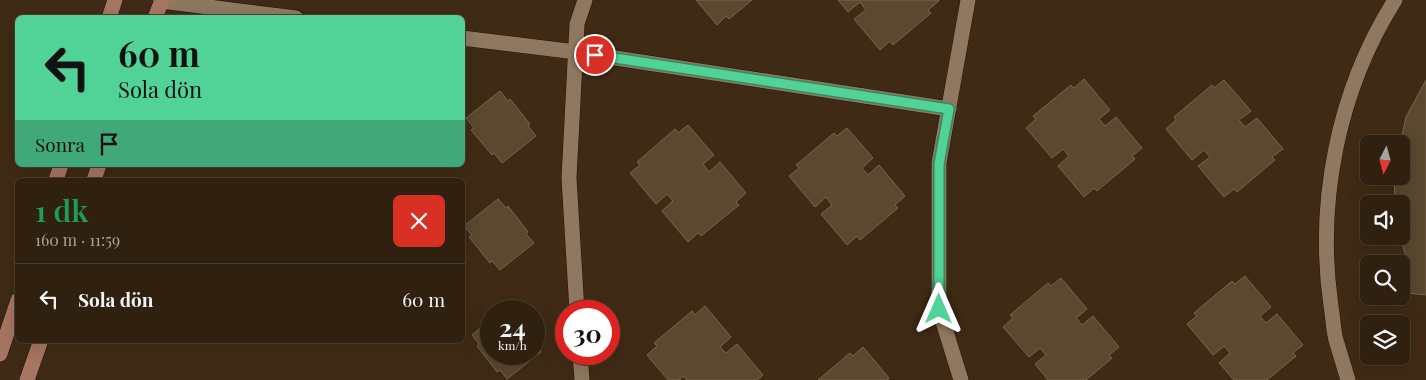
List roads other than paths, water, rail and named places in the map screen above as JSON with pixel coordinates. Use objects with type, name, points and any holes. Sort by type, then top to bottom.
[{"type":"main road","points":[[110,15],[114,0]]},
{"type":"main road","points":[[155,15],[162,0]]},
{"type":"main road","points":[[0,354],[15,309]]},
{"type":"main road","points":[[27,380],[40,343]]},
{"type":"street","points":[[162,0],[274,15]]},
{"type":"street","points":[[576,300],[569,178],[577,24],[585,0]]},
{"type":"street","points":[[961,380],[939,309],[939,164],[968,0]]},
{"type":"street","points":[[1348,380],[1336,338],[1327,278],[1326,222],[1333,158],[1348,98],[1364,58],[1395,0]]},
{"type":"street","points":[[465,38],[576,52],[949,109]]},
{"type":"street","points":[[581,365],[582,380]]}]
